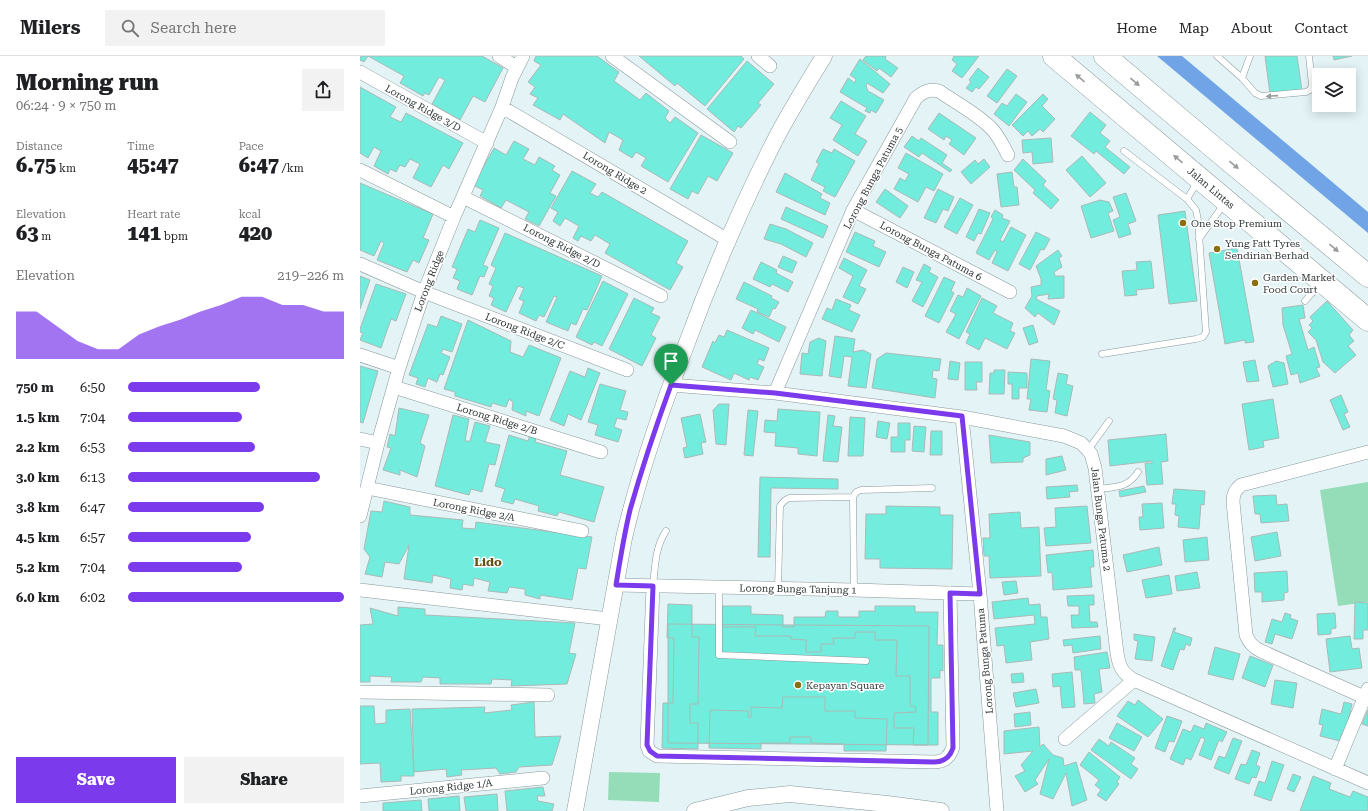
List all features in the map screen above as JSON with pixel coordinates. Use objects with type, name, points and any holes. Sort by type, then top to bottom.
[{"type":"highway","name":"Jalan Lintas","points":[[1054,56],[1368,320]]},
{"type":"highway","points":[[1105,56],[1368,276]]},
{"type":"street","points":[[499,56],[520,61]]},
{"type":"street","points":[[612,56],[730,142]]},
{"type":"street","points":[[758,56],[770,66]]},
{"type":"street","points":[[575,811],[624,538],[630,511],[648,451],[671,385],[728,240],[776,139],[824,56]]},
{"type":"street","name":"Lorong Ridge","points":[[360,516],[399,368],[424,292],[520,61]]},
{"type":"street","name":"Lorong Ridge 3/D","points":[[360,72],[487,143]]},
{"type":"street","name":"Lorong Bunga Patuma 5","points":[[775,393],[853,210],[916,98],[927,91],[940,91],[991,128],[999,138],[1008,155]]},
{"type":"street","name":"Lorong Ridge 2","points":[[502,107],[728,240]]},
{"type":"street","points":[[360,170],[454,217]]},
{"type":"street","name":"Lorong Ridge 2/D","points":[[463,197],[661,296]]},
{"type":"street","name":"Lorong Bunga Patuma 6","points":[[853,210],[1010,292]]},
{"type":"street","name":"Lorong Ridge 2/C","points":[[360,264],[424,292],[627,370]]},
{"type":"street","points":[[360,355],[399,368]]},
{"type":"street","points":[[671,385],[775,393],[962,416],[1064,436],[1080,443],[1088,450]]},
{"type":"street","name":"Lorong Ridge 2/B","points":[[394,386],[600,452]]},
{"type":"street","name":"Lorong Bunga Patuma","points":[[962,416],[980,594],[997,811]]},
{"type":"street","points":[[360,439],[378,443]]},
{"type":"street","name":"Jalan Bunga Patuma 2","points":[[1088,450],[1093,459],[1098,489],[1118,663],[1122,671],[1134,680],[1368,783]]},
{"type":"street","points":[[1335,769],[1366,693],[1261,651],[1253,647],[1248,642],[1246,635],[1233,496],[1241,485],[1368,452]]},
{"type":"street","name":"Lorong Ridge 2/A","points":[[367,488],[582,531]]},
{"type":"street","name":"Lorong Bunga Tanjung 1","points":[[616,585],[980,594]]},
{"type":"street","points":[[653,586],[647,745],[650,751],[657,756],[943,761],[950,755],[953,748],[950,593]]},
{"type":"street","points":[[360,590],[609,618]]},
{"type":"street","points":[[1065,739],[1134,680]]},
{"type":"street","points":[[360,692],[548,695]]},
{"type":"street","name":"Lorong Ridge 1/A","points":[[360,796],[543,778]]},
{"type":"street","points":[[579,789],[582,811]]},
{"type":"street","points":[[695,811],[748,798],[790,794],[941,811]]},
{"type":"lane","points":[[1217,56],[1242,78],[1255,93],[1261,96],[1306,92],[1310,90],[1312,85],[1309,56]]},
{"type":"lane","points":[[1242,78],[1250,56]]},
{"type":"lane","points":[[1102,354],[1196,339],[1203,336],[1206,332],[1196,210],[1186,198],[1124,151]]},
{"type":"lane","points":[[1186,198],[1200,178]]},
{"type":"lane","points":[[1199,239],[1226,201]]},
{"type":"lane","points":[[1305,301],[1325,283]]},
{"type":"lane","points":[[1088,450],[1109,421]]},
{"type":"lane","points":[[1098,489],[1127,484],[1133,480],[1138,472]]},
{"type":"lane","points":[[854,590],[853,497],[856,492],[861,490],[932,488]]},
{"type":"lane","points":[[778,588],[780,506],[784,501],[789,498],[853,497]]},
{"type":"lane","points":[[653,586],[658,546],[666,531]]},
{"type":"lane","points":[[719,588],[719,655],[866,661]]},
{"type":"green space","points":[[1368,482],[1368,602],[1338,606],[1320,490]]},
{"type":"green space","points":[[609,772],[660,773],[659,802],[608,800]]},
{"type":"water","points":[[1157,56],[1182,56],[1368,212],[1368,233]]},
{"type":"building","points":[[361,56],[368,56],[364,62],[360,60]]},
{"type":"building","points":[[368,56],[482,56],[503,68],[485,102],[473,96],[460,120],[432,104],[445,80],[439,77],[429,95],[425,93],[423,96],[400,83],[404,76]]},
{"type":"building","points":[[536,56],[597,56],[619,72],[614,81],[640,100],[646,93],[669,111],[665,118],[670,123],[675,117],[698,133],[668,182],[641,166],[646,158],[636,152],[632,158],[619,150],[623,140],[609,132],[605,143],[563,114],[560,120],[533,105],[538,98],[530,94],[535,87],[528,82],[541,65],[534,61]]},
{"type":"building","points":[[639,56],[741,56],[744,59],[705,106],[677,83],[675,86]]},
{"type":"building","points":[[866,56],[886,56],[885,59],[898,68],[891,77],[879,68],[877,71],[863,60]]},
{"type":"building","points":[[954,56],[979,56],[962,78],[952,71],[957,64],[952,60]]},
{"type":"building","points":[[1265,56],[1297,56],[1302,90],[1270,94]]},
{"type":"building","points":[[1333,56],[1352,56],[1334,60]]},
{"type":"building","points":[[860,59],[890,84],[883,93],[867,83],[866,86],[868,91],[884,100],[876,113],[871,110],[870,113],[865,111],[867,108],[840,92],[848,78],[855,83],[856,79],[850,75]]},
{"type":"building","points":[[747,61],[774,84],[758,103],[761,105],[741,128],[738,126],[734,132],[707,109]]},
{"type":"building","points":[[978,68],[989,77],[979,89],[976,87],[972,92],[966,88],[971,82],[969,80]]},
{"type":"building","points":[[1007,69],[1017,76],[997,103],[987,96]]},
{"type":"building","points":[[360,87],[396,107],[390,117],[401,122],[406,113],[463,143],[449,169],[443,165],[431,187],[413,178],[420,164],[410,159],[405,167],[400,165],[396,172],[390,169],[388,174],[374,166],[381,151],[374,147],[368,158],[360,153]]},
{"type":"building","points":[[1016,94],[1027,102],[1009,126],[994,114],[1002,103],[1007,106]]},
{"type":"building","points":[[1043,94],[1048,99],[1042,106],[1055,119],[1043,132],[1040,129],[1032,136],[1028,131],[1023,136],[1012,125]]},
{"type":"building","points":[[841,101],[866,116],[855,134],[867,141],[858,156],[833,140],[842,125],[830,118]]},
{"type":"building","points":[[1090,112],[1106,125],[1100,133],[1110,141],[1105,147],[1130,167],[1124,174],[1096,151],[1094,154],[1071,136]]},
{"type":"building","points":[[939,113],[976,138],[964,155],[949,144],[952,140],[946,136],[944,140],[928,129]]},
{"type":"building","points":[[701,135],[733,153],[717,181],[708,176],[698,194],[692,191],[688,199],[670,189]]},
{"type":"building","points":[[912,136],[919,141],[921,138],[947,155],[942,163],[952,170],[950,172],[922,153],[919,157],[904,147]]},
{"type":"building","points":[[1051,138],[1053,162],[1033,164],[1032,152],[1023,153],[1022,140]]},
{"type":"building","points":[[514,141],[529,149],[523,159],[535,165],[539,157],[555,166],[552,170],[560,175],[550,193],[556,196],[539,226],[525,219],[529,212],[506,200],[501,208],[480,196],[483,190],[473,185],[494,148],[506,155]]},
{"type":"building","points":[[823,149],[832,153],[834,149],[855,161],[835,197],[823,191],[825,187],[811,180],[819,163],[816,162]]},
{"type":"building","points":[[906,153],[943,174],[934,191],[926,187],[918,202],[894,189],[900,178],[905,181],[909,174],[898,168]]},
{"type":"building","points":[[1082,156],[1106,183],[1090,197],[1066,170]]},
{"type":"building","points":[[984,159],[990,167],[971,184],[961,172],[975,160],[978,164]]},
{"type":"building","points":[[1023,159],[1046,181],[1043,185],[1059,200],[1051,209],[1033,193],[1035,190],[1014,170]]},
{"type":"building","points":[[572,171],[596,184],[590,193],[598,197],[602,192],[688,241],[676,263],[683,267],[670,290],[605,253],[610,244],[595,235],[591,241],[581,236],[578,241],[573,238],[579,226],[565,218],[560,226],[553,221],[558,212],[551,208]]},
{"type":"building","points":[[1012,172],[1014,187],[1017,187],[1019,205],[1001,207],[997,174]]},
{"type":"building","points":[[785,173],[822,194],[820,198],[830,203],[825,215],[776,192]]},
{"type":"building","points":[[360,183],[433,214],[423,238],[429,240],[419,263],[413,260],[407,272],[377,260],[384,243],[381,241],[374,256],[360,250]]},
{"type":"building","points":[[885,189],[908,206],[900,218],[876,202]]},
{"type":"building","points":[[938,189],[954,197],[948,211],[943,209],[936,223],[924,218]]},
{"type":"building","points":[[1126,193],[1136,221],[1128,224],[1131,234],[1119,238],[1113,220],[1120,217],[1113,197]]},
{"type":"building","points":[[960,198],[973,205],[957,234],[944,227]]},
{"type":"building","points":[[1100,200],[1109,202],[1113,211],[1108,213],[1114,231],[1091,238],[1081,206]]},
{"type":"building","points":[[786,207],[828,226],[823,238],[781,219]]},
{"type":"building","points":[[979,209],[990,213],[981,234],[978,233],[974,241],[966,237]]},
{"type":"building","points":[[995,210],[1003,215],[1002,218],[1010,221],[1000,240],[1003,242],[1011,227],[1026,235],[1008,271],[992,263],[997,252],[995,250],[989,260],[976,253],[993,219],[991,217]]},
{"type":"building","points":[[1185,211],[1197,301],[1169,304],[1158,215]]},
{"type":"building","points":[[480,220],[499,228],[483,265],[488,267],[484,277],[480,276],[472,295],[457,289],[460,281],[453,278],[457,269],[452,267],[468,229],[475,232]]},
{"type":"building","points":[[770,224],[786,229],[813,243],[806,257],[781,244],[764,239]]},
{"type":"building","points":[[855,232],[875,241],[873,246],[886,252],[879,267],[846,252]]},
{"type":"building","points":[[1036,232],[1050,239],[1044,250],[1041,249],[1030,270],[1019,264]]},
{"type":"building","points":[[505,233],[602,276],[587,310],[583,309],[576,325],[571,323],[568,331],[546,322],[557,297],[554,296],[544,317],[539,315],[536,321],[519,313],[524,301],[519,299],[524,288],[518,286],[506,312],[491,305],[494,298],[489,296],[493,286],[489,284],[496,268],[491,265]]},
{"type":"building","points":[[1237,248],[1254,342],[1245,343],[1245,340],[1225,344],[1209,253]]},
{"type":"building","points":[[1058,250],[1062,256],[1059,258],[1062,267],[1054,272],[1055,276],[1064,276],[1064,298],[1048,299],[1049,294],[1037,296],[1036,299],[1060,311],[1054,325],[1038,313],[1035,317],[1025,308],[1032,296],[1031,287],[1041,285],[1041,279],[1036,266]]},
{"type":"building","points":[[783,256],[797,262],[792,273],[778,267]]},
{"type":"building","points":[[844,258],[867,270],[859,286],[866,289],[858,304],[843,297],[853,276],[839,268]]},
{"type":"building","points":[[1151,261],[1154,288],[1136,290],[1137,295],[1125,296],[1122,271],[1137,270],[1136,262]]},
{"type":"building","points":[[761,262],[777,270],[776,273],[793,282],[788,292],[772,284],[770,287],[753,279]]},
{"type":"building","points":[[924,264],[931,268],[929,272],[938,277],[923,307],[912,301],[922,282],[916,280]]},
{"type":"building","points":[[903,267],[914,272],[907,288],[896,282]]},
{"type":"building","points":[[360,276],[370,280],[360,309]]},
{"type":"building","points":[[944,277],[955,282],[951,291],[954,293],[939,323],[925,316]]},
{"type":"building","points":[[603,281],[628,294],[602,346],[594,342],[592,345],[576,337]]},
{"type":"building","points":[[744,282],[772,296],[771,298],[779,302],[775,309],[773,308],[769,317],[757,312],[758,309],[736,299]]},
{"type":"building","points":[[376,284],[406,294],[396,321],[391,319],[381,348],[360,340],[363,333],[360,332],[360,329]]},
{"type":"building","points":[[967,288],[981,296],[959,339],[946,332],[956,314],[950,311],[958,295],[963,297]]},
{"type":"building","points":[[634,298],[654,308],[651,313],[660,317],[651,335],[656,338],[642,366],[609,349]]},
{"type":"building","points":[[982,298],[997,306],[993,313],[1013,323],[1010,331],[1015,333],[1007,349],[985,338],[979,350],[966,343],[970,334],[966,332]]},
{"type":"building","points":[[836,299],[851,305],[849,310],[860,315],[852,332],[822,319],[827,308],[832,310]]},
{"type":"building","points":[[1327,301],[1353,330],[1349,335],[1354,341],[1348,346],[1356,355],[1335,373],[1323,362],[1316,340],[1308,332],[1312,328],[1309,325],[1313,321],[1310,317]]},
{"type":"building","points":[[1303,305],[1305,318],[1299,319],[1308,350],[1314,347],[1320,367],[1316,368],[1320,376],[1300,383],[1298,373],[1291,375],[1286,356],[1292,354],[1283,325],[1282,308]]},
{"type":"building","points":[[751,310],[786,327],[779,342],[755,330],[753,334],[742,328]]},
{"type":"building","points":[[441,316],[462,324],[452,352],[443,349],[441,353],[450,357],[443,375],[440,374],[437,382],[428,378],[425,387],[416,384],[418,378],[409,375],[428,324],[437,327]]},
{"type":"building","points":[[468,320],[511,341],[510,352],[523,357],[529,345],[561,358],[539,416],[526,411],[526,416],[512,410],[513,402],[509,399],[506,407],[492,403],[491,407],[455,396],[455,392],[444,389]]},
{"type":"building","points":[[1033,325],[1038,342],[1029,345],[1023,328]]},
{"type":"building","points":[[727,330],[769,348],[764,361],[759,359],[757,364],[764,367],[758,380],[750,377],[749,380],[734,373],[731,380],[702,367],[713,341],[715,343],[719,335],[724,337]]},
{"type":"building","points":[[835,336],[855,339],[853,352],[863,350],[871,354],[866,388],[848,386],[852,357],[844,356],[841,378],[829,376]]},
{"type":"building","points":[[819,338],[826,341],[822,376],[800,374],[802,353],[808,354],[810,342]]},
{"type":"building","points":[[886,353],[941,359],[939,371],[933,370],[932,378],[937,379],[935,398],[872,388],[877,359]]},
{"type":"building","points":[[1031,359],[1050,361],[1046,390],[1050,391],[1047,412],[1029,410],[1031,399],[1027,399]]},
{"type":"building","points":[[1255,360],[1259,381],[1247,382],[1243,362]]},
{"type":"building","points":[[950,361],[960,363],[958,380],[948,379]]},
{"type":"building","points":[[1276,361],[1284,363],[1288,384],[1273,387],[1268,366]]},
{"type":"building","points":[[965,362],[982,362],[982,382],[976,382],[977,390],[965,390]]},
{"type":"building","points":[[360,366],[378,371],[363,423],[360,422]]},
{"type":"building","points":[[588,368],[600,373],[581,420],[568,414],[564,426],[550,420],[570,371],[585,377]]},
{"type":"building","points":[[994,370],[1005,370],[1004,394],[989,394],[990,373],[994,373]]},
{"type":"building","points":[[1008,372],[1027,373],[1027,388],[1019,388],[1019,399],[1012,399],[1012,384],[1008,384]]},
{"type":"building","points":[[1058,373],[1068,375],[1066,384],[1073,386],[1067,416],[1055,413],[1057,400],[1053,399]]},
{"type":"building","points":[[600,384],[626,391],[620,410],[628,412],[626,420],[617,418],[614,427],[622,430],[618,442],[595,435],[598,425],[588,422]]},
{"type":"building","points":[[1341,395],[1348,412],[1344,414],[1350,427],[1343,430],[1330,400]]},
{"type":"building","points":[[1273,399],[1279,438],[1263,441],[1264,447],[1249,450],[1242,404]]},
{"type":"building","points":[[719,404],[729,404],[726,445],[716,444],[713,410]]},
{"type":"building","points":[[399,408],[429,415],[420,443],[425,446],[417,477],[400,470],[400,475],[383,470],[391,448],[387,447],[390,434],[395,436]]},
{"type":"building","points":[[778,409],[820,412],[817,456],[798,454],[798,448],[775,446],[776,433],[764,432],[765,420],[777,421]]},
{"type":"building","points":[[748,410],[758,411],[753,456],[744,455]]},
{"type":"building","points":[[700,414],[706,442],[701,443],[703,454],[685,458],[683,448],[687,447],[681,418]]},
{"type":"building","points":[[453,415],[469,419],[465,441],[470,441],[475,422],[490,426],[485,442],[500,445],[495,465],[489,464],[482,492],[471,489],[469,495],[435,486]]},
{"type":"building","points":[[828,415],[835,416],[833,426],[842,427],[838,462],[823,461]]},
{"type":"building","points":[[850,417],[865,418],[863,456],[848,456]]},
{"type":"building","points":[[878,421],[890,423],[887,439],[876,437]]},
{"type":"building","points":[[898,423],[910,423],[910,440],[905,440],[905,452],[891,452],[891,437],[898,437]]},
{"type":"building","points":[[914,426],[926,427],[924,452],[912,451]]},
{"type":"building","points":[[931,431],[942,431],[942,455],[930,455]]},
{"type":"building","points":[[1166,434],[1168,461],[1161,462],[1163,484],[1147,485],[1145,463],[1152,463],[1152,461],[1110,466],[1108,440]]},
{"type":"building","points":[[509,435],[528,441],[530,435],[536,437],[535,442],[567,451],[560,475],[604,487],[594,522],[559,512],[557,516],[538,511],[539,506],[515,499],[513,504],[501,501],[505,489],[495,486]]},
{"type":"building","points":[[989,435],[1030,442],[1030,455],[1023,458],[1023,462],[991,463]]},
{"type":"building","points":[[1062,456],[1066,470],[1046,475],[1046,459]]},
{"type":"building","points":[[760,477],[838,479],[838,489],[771,488],[770,557],[758,557]]},
{"type":"building","points":[[1077,485],[1078,491],[1069,492],[1070,497],[1047,499],[1046,487]]},
{"type":"building","points":[[1144,486],[1146,492],[1120,497],[1119,491]]},
{"type":"building","points":[[1174,489],[1205,491],[1204,505],[1201,504],[1199,529],[1178,527],[1179,516],[1175,515],[1176,504],[1172,504]]},
{"type":"building","points":[[1276,495],[1277,505],[1287,504],[1289,521],[1261,523],[1260,514],[1255,514],[1253,496]]},
{"type":"building","points":[[384,501],[410,507],[410,515],[463,520],[462,528],[475,529],[476,522],[592,537],[586,569],[578,568],[572,600],[540,595],[540,599],[525,595],[525,589],[509,587],[507,593],[488,591],[490,582],[474,578],[473,586],[463,584],[462,590],[450,588],[451,579],[433,575],[432,583],[404,579],[409,545],[399,564],[385,562],[382,577],[365,574],[370,557],[364,549],[371,511],[382,512]]},
{"type":"building","points":[[1162,503],[1164,528],[1140,530],[1139,517],[1143,517],[1142,504]]},
{"type":"building","points":[[886,506],[940,507],[940,515],[953,515],[952,569],[880,568],[880,559],[865,559],[866,514],[886,514]]},
{"type":"building","points":[[1087,506],[1091,543],[1046,546],[1044,528],[1056,527],[1055,508]]},
{"type":"building","points":[[1020,512],[1021,528],[1039,527],[1041,576],[990,578],[989,556],[984,556],[983,538],[990,538],[989,514]]},
{"type":"building","points":[[1277,532],[1281,556],[1255,561],[1251,537]]},
{"type":"building","points":[[1207,537],[1209,560],[1185,562],[1183,540]]},
{"type":"building","points":[[1159,547],[1162,565],[1127,572],[1123,555]]},
{"type":"building","points":[[1093,550],[1094,567],[1090,567],[1092,587],[1053,590],[1052,572],[1048,573],[1046,555]]},
{"type":"building","points":[[1287,571],[1288,592],[1284,593],[1284,600],[1262,602],[1262,592],[1255,592],[1254,573]]},
{"type":"building","points":[[1197,572],[1200,588],[1177,591],[1175,576]]},
{"type":"building","points":[[1169,575],[1172,594],[1146,598],[1142,580]]},
{"type":"building","points":[[1016,581],[1018,593],[1004,595],[1002,582]]},
{"type":"building","points":[[1094,595],[1094,605],[1089,605],[1090,622],[1097,622],[1098,627],[1072,628],[1071,615],[1079,615],[1079,606],[1068,606],[1067,596]]},
{"type":"building","points":[[1028,598],[1029,605],[1040,604],[1041,617],[1047,617],[1049,639],[1030,642],[1032,660],[1006,663],[1004,645],[997,646],[995,628],[1035,624],[1034,615],[994,619],[992,602]]},
{"type":"building","points":[[1355,602],[1368,603],[1368,630],[1363,630],[1363,639],[1354,639]]},
{"type":"building","points":[[668,604],[692,605],[692,637],[699,637],[698,704],[690,704],[690,723],[698,723],[698,749],[662,748],[663,703],[673,703],[674,638],[667,638]]},
{"type":"building","points":[[722,606],[751,606],[751,614],[783,615],[783,627],[794,627],[794,617],[825,617],[826,611],[838,611],[838,617],[859,617],[859,611],[875,611],[875,606],[915,606],[915,612],[938,612],[937,645],[943,645],[943,671],[940,670],[940,678],[931,678],[931,712],[938,712],[938,745],[913,745],[914,728],[894,728],[894,713],[916,712],[915,706],[910,706],[910,676],[896,676],[897,640],[875,640],[875,632],[855,632],[855,638],[833,638],[834,644],[821,644],[821,652],[806,652],[806,640],[791,639],[791,636],[755,636],[756,627],[722,627]]},
{"type":"building","points":[[398,607],[425,609],[425,615],[575,623],[569,653],[576,654],[567,684],[511,686],[512,680],[492,679],[491,684],[440,684],[440,678],[423,677],[421,682],[391,682],[392,677],[370,676],[370,682],[360,682],[360,625],[373,624],[370,608],[398,616]]},
{"type":"building","points":[[1285,613],[1291,615],[1290,618],[1298,621],[1292,639],[1275,634],[1272,644],[1265,642],[1272,619],[1282,622]]},
{"type":"building","points":[[1335,613],[1336,628],[1331,629],[1331,634],[1318,635],[1317,614]]},
{"type":"building","name":"Kepayan Square","points":[[668,624],[929,626],[928,745],[668,743]]},
{"type":"building","points":[[1174,628],[1176,628],[1174,632],[1192,638],[1190,646],[1186,644],[1184,650],[1180,649],[1173,670],[1161,666]]},
{"type":"building","points":[[1134,634],[1155,637],[1152,661],[1135,659],[1138,641],[1134,640]]},
{"type":"building","points":[[1100,636],[1101,649],[1073,653],[1072,645],[1064,646],[1063,640]]},
{"type":"building","points":[[1350,636],[1352,649],[1359,648],[1362,668],[1330,672],[1326,639]]},
{"type":"building","points":[[1215,647],[1240,654],[1233,680],[1208,674]]},
{"type":"building","points":[[1107,652],[1110,668],[1099,669],[1102,692],[1094,694],[1095,703],[1084,704],[1081,670],[1075,670],[1074,657]]},
{"type":"building","points":[[1250,656],[1273,665],[1265,687],[1242,678]]},
{"type":"building","points":[[1072,672],[1075,707],[1062,708],[1060,686],[1053,687],[1052,674]]},
{"type":"building","points":[[1023,673],[1024,682],[1012,683],[1011,674]]},
{"type":"building","points":[[1275,680],[1297,683],[1293,708],[1271,704]]},
{"type":"building","points":[[1036,689],[1039,703],[1016,707],[1013,693]]},
{"type":"building","points":[[783,697],[825,697],[825,711],[855,711],[855,718],[887,719],[886,751],[844,751],[844,744],[811,743],[811,737],[790,737],[790,743],[761,743],[761,749],[709,748],[710,710],[748,711],[748,717],[751,717],[751,707],[782,708]]},
{"type":"building","points":[[1138,700],[1163,719],[1148,737],[1117,716],[1128,701],[1135,705]]},
{"type":"building","points":[[534,702],[535,737],[561,736],[552,765],[519,767],[516,772],[500,774],[496,768],[461,770],[462,775],[447,777],[446,769],[414,772],[412,709],[485,707],[484,713],[512,710],[511,705]]},
{"type":"building","points":[[1344,702],[1352,704],[1345,734],[1342,733],[1340,741],[1320,736],[1323,725],[1319,724],[1322,709],[1341,714]]},
{"type":"building","points":[[360,706],[374,706],[375,724],[386,723],[386,710],[410,709],[414,776],[401,776],[401,781],[381,782],[380,763],[360,764]]},
{"type":"building","points":[[1368,710],[1368,726],[1362,724]]},
{"type":"building","points":[[1030,712],[1031,725],[1015,727],[1014,714]]},
{"type":"building","points":[[1167,716],[1182,721],[1174,742],[1169,741],[1165,752],[1155,748]]},
{"type":"building","points":[[1117,723],[1142,737],[1134,751],[1109,738]]},
{"type":"building","points":[[1206,723],[1227,732],[1222,742],[1219,740],[1211,760],[1199,755],[1205,739],[1201,737],[1191,760],[1186,758],[1183,765],[1170,759],[1183,729],[1191,732],[1194,725],[1204,729]]},
{"type":"building","points":[[1039,727],[1040,747],[1043,744],[1053,755],[1063,758],[1064,766],[1076,762],[1087,800],[1072,806],[1066,773],[1053,799],[1040,794],[1049,759],[1035,780],[1038,784],[1025,792],[1015,776],[1025,771],[1021,765],[1033,751],[1004,754],[1004,731]]},
{"type":"building","points":[[1233,738],[1242,741],[1229,774],[1214,768],[1219,756],[1225,758]]},
{"type":"building","points":[[1099,739],[1109,746],[1111,742],[1135,758],[1131,764],[1138,769],[1131,779],[1091,750]]},
{"type":"building","points":[[1252,750],[1260,753],[1256,765],[1260,767],[1256,778],[1252,777],[1249,784],[1235,779],[1241,764],[1246,765]]},
{"type":"building","points":[[1089,752],[1120,777],[1117,782],[1119,784],[1106,801],[1097,795],[1101,790],[1095,785],[1099,780],[1080,765]]},
{"type":"building","points":[[1272,761],[1284,765],[1271,801],[1254,795],[1259,781],[1265,783]]},
{"type":"building","points":[[1293,774],[1301,777],[1294,792],[1287,789]]},
{"type":"building","points":[[1313,776],[1331,783],[1329,789],[1350,797],[1353,791],[1368,797],[1367,811],[1300,811]]},
{"type":"building","points":[[543,787],[545,796],[537,796],[538,801],[554,804],[552,811],[507,811],[505,791]]},
{"type":"building","points":[[497,794],[498,811],[466,811],[464,797]]},
{"type":"building","points":[[459,796],[460,811],[429,811],[428,799]]},
{"type":"building","points":[[421,800],[422,811],[383,811],[383,803]]},
{"type":"place","name":"One Stop Premium","points":[[1183,223]]},
{"type":"place","name":"Yung Fatt Tyres Sendirian Berhad","points":[[1217,249]]},
{"type":"place","name":"Garden Market Food Court","points":[[1255,283]]},
{"type":"place","name":"Kepayan Square","points":[[798,685]]},
{"type":"district","name":"Lido","points":[[488,562]]},
{"type":"route","points":[[671,385],[775,393],[962,416],[980,594],[950,593],[953,748],[950,755],[943,761],[657,756],[650,751],[647,745],[653,586],[616,585],[630,511],[648,451],[671,385]]}]
